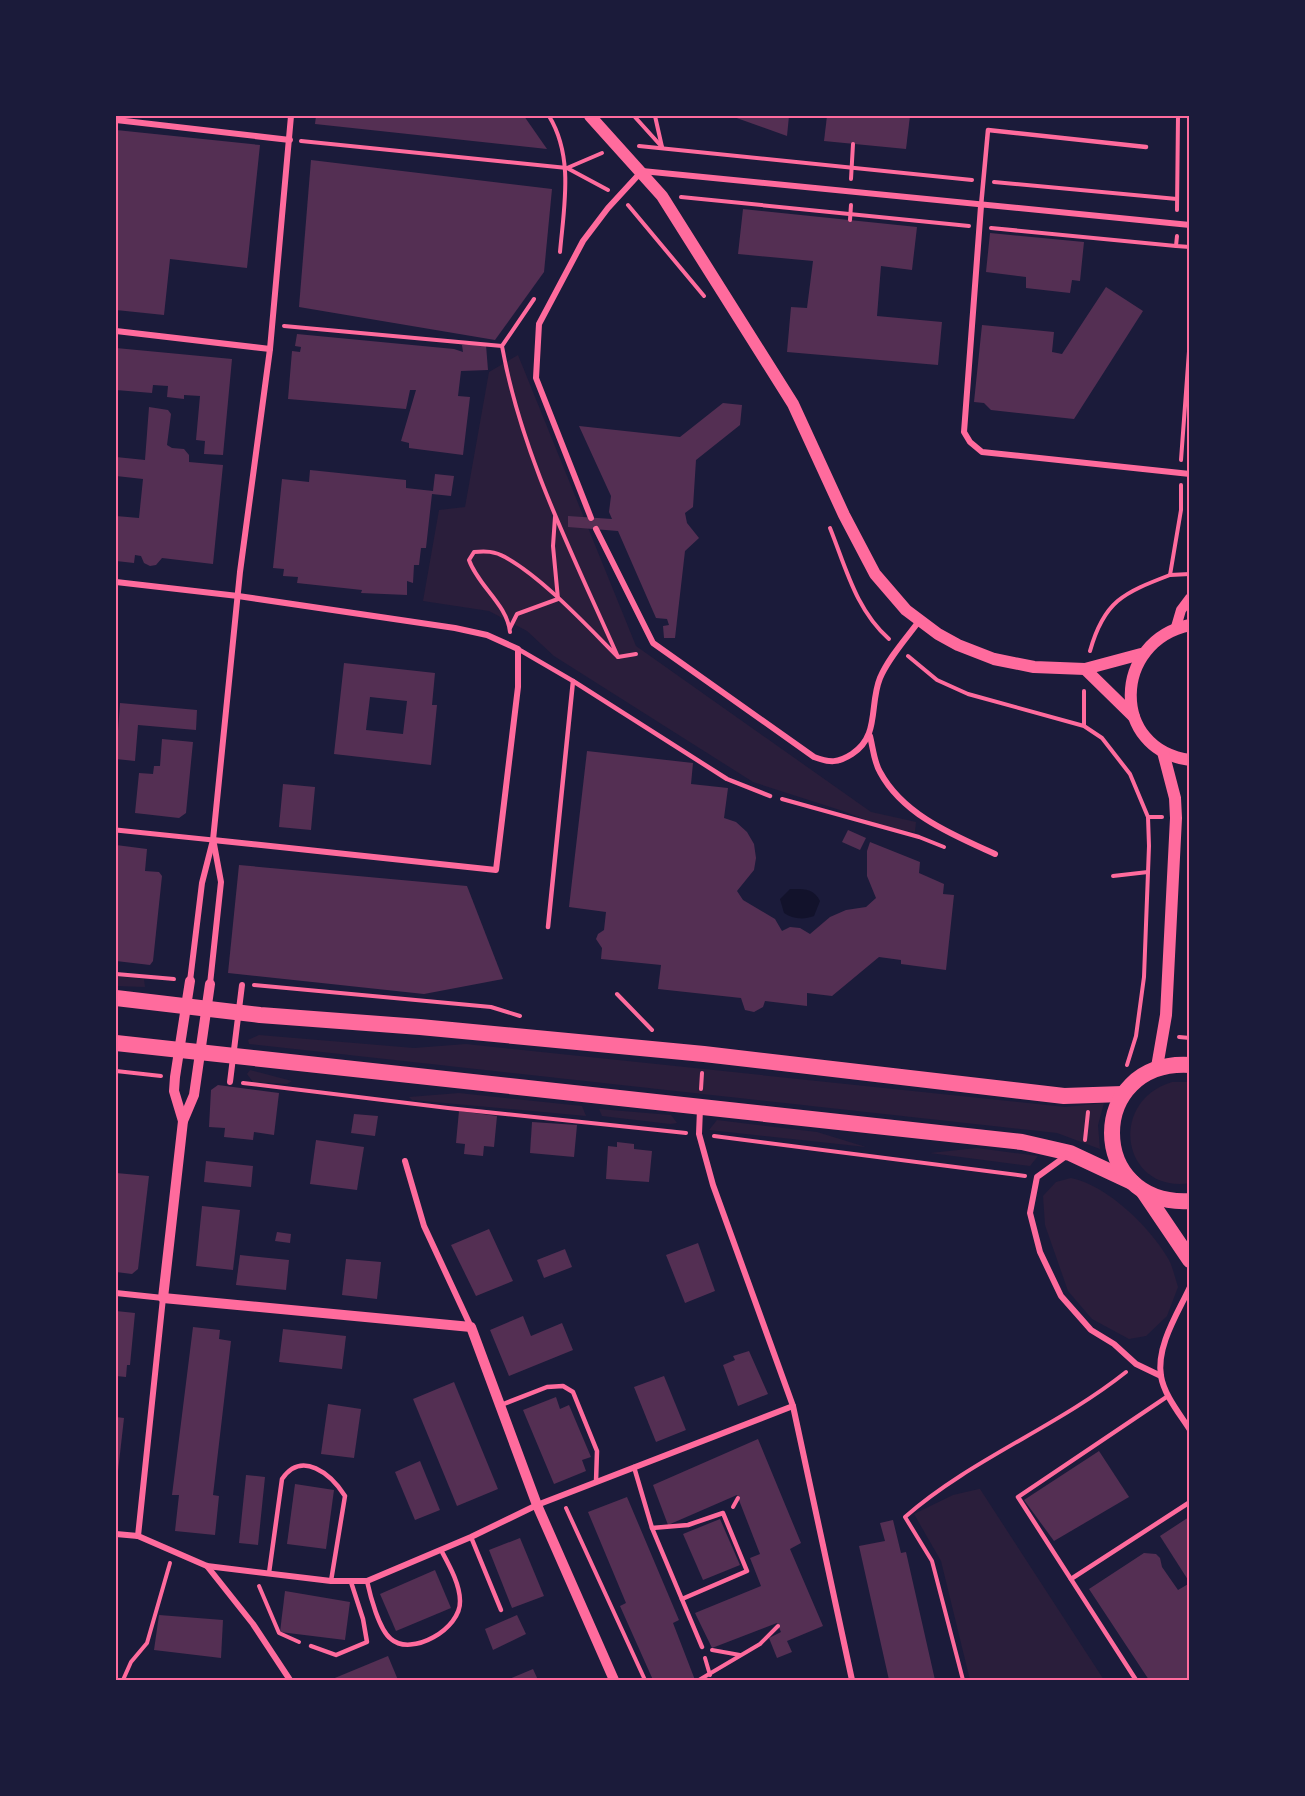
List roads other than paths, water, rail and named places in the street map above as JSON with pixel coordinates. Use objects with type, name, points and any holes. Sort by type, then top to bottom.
[{"type":"highway","points":[[116,998],[238,1012],[704,1054],[998,1089],[1090,1096],[1123,1094]]},
{"type":"highway","points":[[116,1043],[201,1054],[700,1105],[1022,1142],[1077,1156],[1166,1200],[1190,1201]]},
{"type":"highway","points":[[1190,1065],[1175,1064],[1157,1068],[1138,1078],[1123,1094],[1114,1113],[1111,1134],[1119,1165],[1138,1187],[1190,1260]]},
{"type":"main road","points":[[590,116],[642,171],[662,196],[793,404],[844,514],[875,574],[895,599],[920,621],[958,645],[994,659],[1034,667],[1086,669],[1141,654]]},
{"type":"main road","points":[[1134,718],[1130,696],[1132,674],[1141,654],[1157,638],[1176,627],[1190,625]]},
{"type":"main road","points":[[1086,669],[1134,718],[1146,737],[1163,752],[1190,760]]},
{"type":"main road","points":[[1157,1068],[1167,1016],[1176,818],[1175,798],[1163,752]]},
{"type":"street","points":[[183,1121],[174,1091],[175,1077],[187,1006],[202,883],[213,840],[238,596],[270,349],[291,116]]},
{"type":"street","points":[[116,120],[290,140]]},
{"type":"street","points":[[591,518],[536,378],[539,324],[583,241],[642,171],[1190,225]]},
{"type":"street","points":[[981,206],[964,432],[970,442],[982,452],[1190,474]]},
{"type":"street","points":[[116,331],[270,349]]},
{"type":"street","points":[[596,530],[652,643],[814,757],[827,762],[840,762],[856,751],[870,736]]},
{"type":"street","points":[[116,582],[238,596],[455,628],[487,635],[518,649],[518,687],[496,870],[116,830]]},
{"type":"street","points":[[1176,627],[1181,610],[1190,598]]},
{"type":"street","points":[[920,621],[885,667],[879,682],[870,736],[879,771],[891,789],[930,823],[995,854]]},
{"type":"street","points":[[138,1536],[183,1121],[194,1095],[208,1009],[221,882],[213,840]]},
{"type":"street","points":[[230,1082],[242,985]]},
{"type":"street","points":[[700,1105],[699,1134],[713,1185],[793,1406],[852,1680]]},
{"type":"street","points":[[1077,1156],[1037,1177],[1030,1213],[1040,1252],[1061,1296],[1091,1330],[1114,1344],[1136,1364],[1161,1376]]},
{"type":"street","points":[[405,1161],[424,1226],[471,1327],[537,1505],[614,1680]]},
{"type":"street","points":[[1190,1287],[1164,1344],[1161,1376],[1168,1396],[1190,1430]]},
{"type":"street","points":[[116,1293],[471,1327]]},
{"type":"street","points":[[116,1534],[138,1536],[207,1566],[331,1581],[367,1581],[471,1537],[537,1505],[793,1406]]},
{"type":"street","points":[[207,1566],[253,1624],[290,1680]]},
{"type":"lane","points":[[981,206],[988,130],[1146,147]]},
{"type":"lane","points":[[518,649],[573,681],[727,779],[770,795]]},
{"type":"lane","points":[[548,927],[573,681]]},
{"type":"lane","points":[[501,1405],[547,1387],[563,1386],[573,1392],[597,1450],[596,1482]]},
{"type":"lane","points":[[1136,1680],[1018,1497],[1168,1396]]},
{"type":"lane","points":[[269,1573],[282,1479],[288,1470],[297,1466],[310,1466],[324,1471],[335,1481],[345,1496],[331,1581]]},
{"type":"lane","points":[[634,1467],[652,1528],[702,1647]]},
{"type":"lane","points":[[1071,1579],[1190,1502]]},
{"type":"lane","points":[[652,1528],[687,1525],[723,1513],[747,1571],[682,1599]]},
{"type":"lane","points":[[471,1537],[501,1610]]},
{"type":"lane","points":[[367,1581],[371,1602],[390,1639],[399,1643],[417,1643],[441,1635],[455,1619],[460,1602],[454,1577],[441,1550]]},
{"type":"lane","points":[[311,1646],[336,1655],[367,1642],[363,1619],[351,1582]]}]
